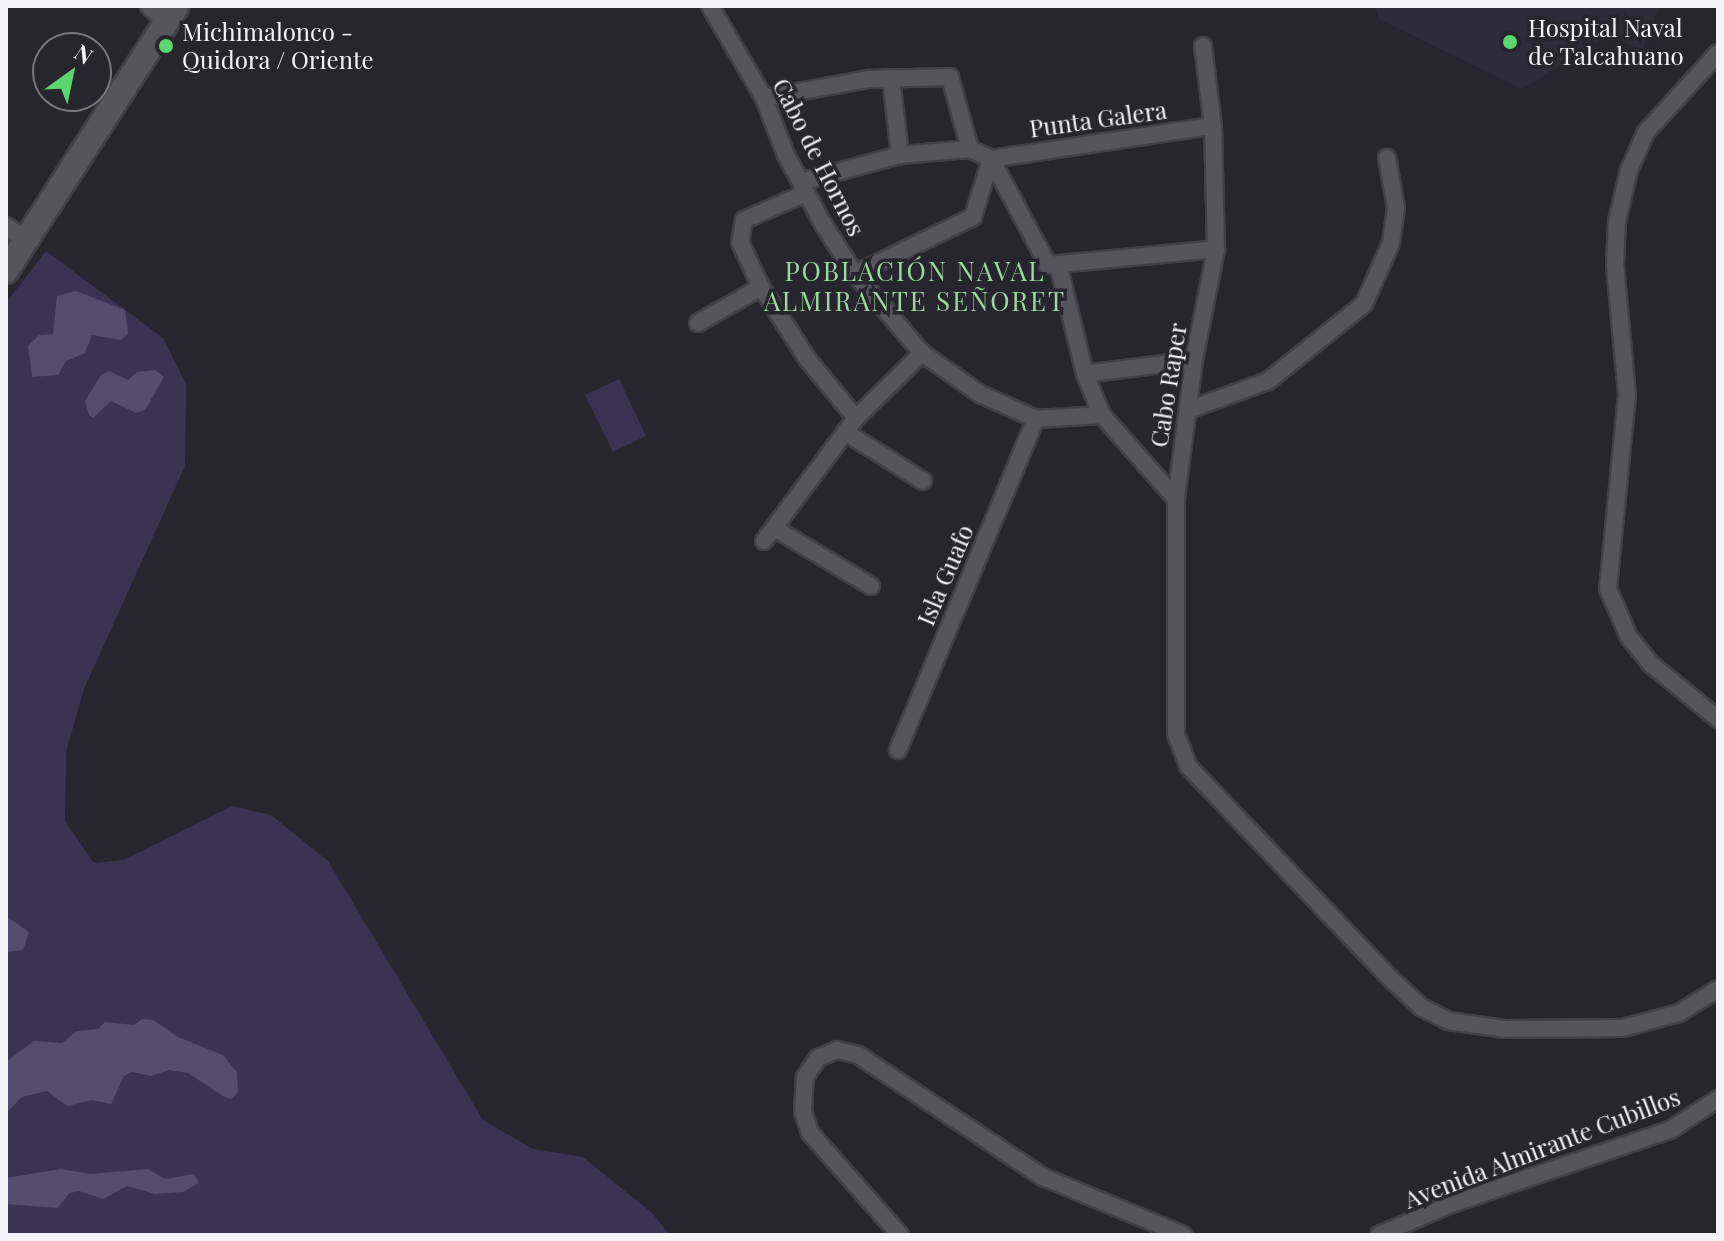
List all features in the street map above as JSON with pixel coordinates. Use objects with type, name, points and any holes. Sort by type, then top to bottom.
[{"type":"main road","points":[[6,271],[164,11]]},
{"type":"street","name":"Cabo de Hornos","points":[[710,6],[764,98],[804,188],[855,274],[922,353],[980,394],[1036,419],[1102,415]]},
{"type":"street","name":"Cabo Raper","points":[[1203,46],[1213,126],[1216,249],[1194,360],[1176,499],[1176,734],[1188,766],[1304,881],[1390,978],[1421,1007],[1448,1021],[1506,1029],[1623,1028],[1679,1013],[1718,989]]},
{"type":"street","points":[[1718,53],[1646,132],[1629,170],[1617,221],[1615,265],[1627,395],[1608,589],[1629,637],[1652,665],[1718,719]]},
{"type":"street","points":[[764,98],[891,78],[950,77],[970,149]]},
{"type":"street","points":[[891,78],[900,155]]},
{"type":"street","name":"Punta Galera","points":[[991,159],[1213,126]]},
{"type":"street","points":[[856,418],[808,360],[761,287],[738,230],[744,220],[804,188],[900,155],[970,149],[991,159],[1039,256],[1059,268],[1216,249]]},
{"type":"street","points":[[1188,410],[1268,381],[1364,304],[1393,231],[1396,208],[1387,158]]},
{"type":"street","points":[[855,274],[973,217],[991,159]]},
{"type":"street","points":[[6,226],[27,240]]},
{"type":"street","points":[[1059,268],[1085,374],[1102,415],[1176,499]]},
{"type":"street","points":[[698,323],[761,287]]},
{"type":"street","points":[[871,586],[769,534],[856,418],[922,353]]},
{"type":"street","points":[[1085,374],[1194,360]]},
{"type":"street","name":"Isla Guafo","points":[[898,750],[1036,419]]},
{"type":"street","points":[[845,432],[923,481]]},
{"type":"street","points":[[900,1235],[810,1133],[803,1112],[805,1077],[818,1058],[837,1050],[858,1055],[1043,1177],[1183,1235]]},
{"type":"street","name":"Avenida Almirante Cubillos","points":[[1379,1235],[1451,1204],[1670,1130],[1718,1099]]},
{"type":"shaded area","name":"Hospital Naval de Talcahuano","points":[[1375,6],[1660,6],[1642,50],[1608,35],[1522,89],[1379,19]]},
{"type":"shaded area","points":[[46,251],[163,338],[186,384],[185,466],[84,689],[66,752],[65,821],[94,863],[124,860],[232,806],[271,815],[328,861],[483,1120],[533,1149],[583,1157],[652,1213],[670,1235],[6,1235],[6,303]]},
{"type":"shaded area","points":[[76,291],[125,310],[128,334],[121,340],[92,335],[85,353],[66,361],[58,375],[32,377],[28,346],[39,335],[53,334],[57,296]]},
{"type":"shaded area","points":[[155,370],[164,377],[145,410],[136,413],[111,401],[93,418],[89,415],[85,401],[101,375],[109,371],[128,380],[137,372]]},
{"type":"shaded area","points":[[619,379],[646,436],[613,452],[585,395]]},
{"type":"shaded area","points":[[6,916],[29,932],[23,950],[6,952]]},
{"type":"shaded area","points":[[142,1019],[153,1020],[178,1037],[223,1055],[237,1072],[238,1092],[231,1099],[223,1096],[188,1073],[169,1070],[151,1076],[132,1072],[124,1076],[111,1104],[92,1100],[67,1106],[47,1091],[22,1097],[6,1113],[6,1062],[34,1041],[62,1043],[77,1031],[98,1029],[105,1022],[134,1025]]},
{"type":"shaded area","points":[[61,1169],[90,1174],[148,1169],[165,1179],[194,1174],[199,1183],[183,1192],[155,1194],[127,1186],[103,1199],[79,1191],[70,1193],[57,1208],[6,1204],[6,1178]]},
{"type":"place","name":"Hospital Naval de Talcahuano","points":[[1510,42]]},
{"type":"place","name":"Michimalonco - Quidora / Oriente","points":[[166,46]]},
{"type":"district","name":"POBLACIÓN NAVAL ALMIRANTE SEÑORET","points":[[915,286]]}]
